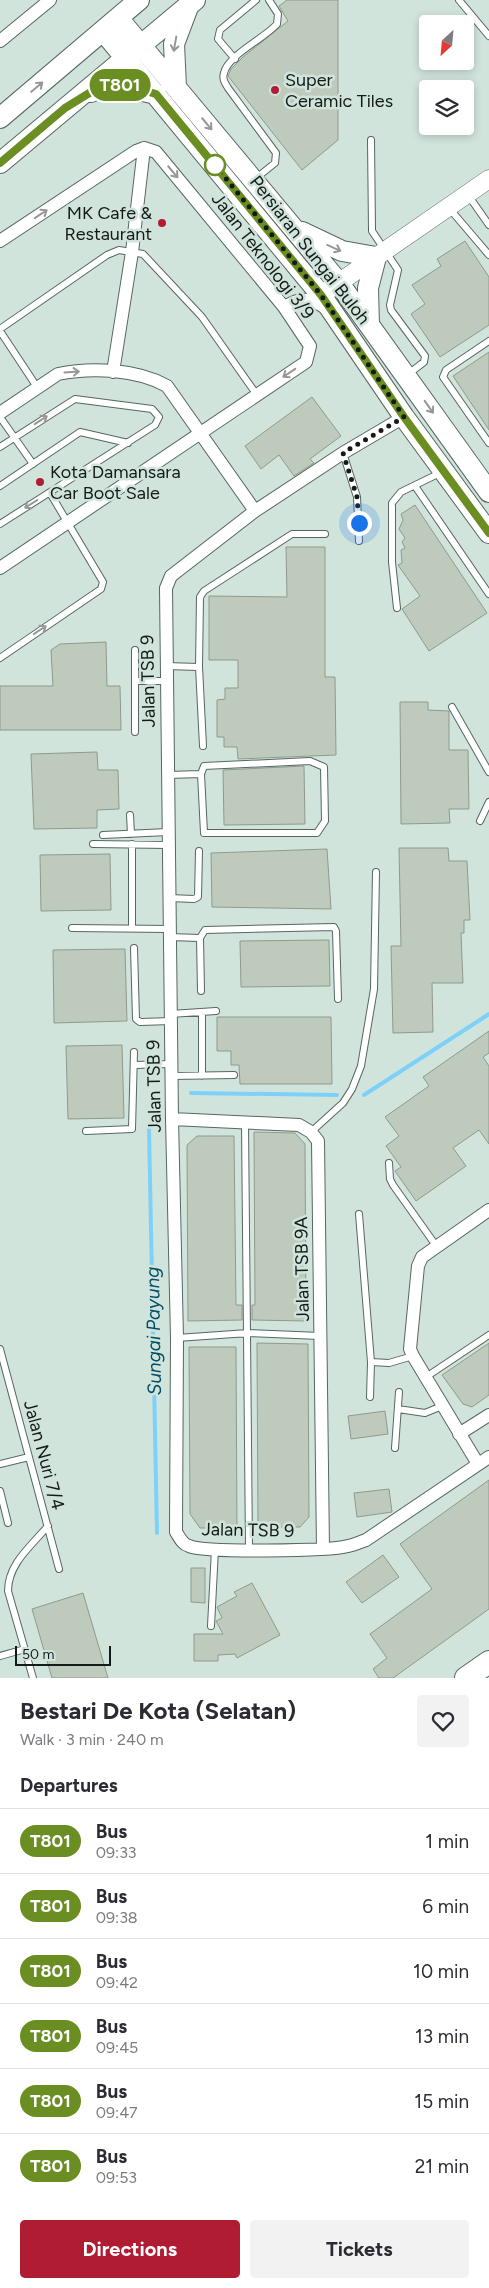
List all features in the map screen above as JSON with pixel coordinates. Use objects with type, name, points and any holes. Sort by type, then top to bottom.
[{"type":"main road","points":[[0,118],[139,0]]},
{"type":"main road","points":[[0,163],[192,2]]},
{"type":"main road","points":[[176,87],[174,44],[192,2]]},
{"type":"main road","name":"Persiaran Sungai Buloh","points":[[111,24],[134,51],[176,87],[296,229],[339,283],[489,492]]},
{"type":"main road","name":"Persiaran Sungai Buloh","points":[[134,51],[156,94],[321,295],[404,417],[489,534]]},
{"type":"main road","points":[[65,108],[104,84],[128,86],[156,94]]},
{"type":"main road","points":[[296,229],[342,251],[381,254],[368,288],[369,325]]},
{"type":"street","points":[[0,41],[50,0]]},
{"type":"street","points":[[0,242],[136,151],[144,148],[132,252],[113,372]]},
{"type":"street","name":"Jalan Teknologi 3/9","points":[[0,568],[67,521],[306,362],[309,355],[310,346],[284,307],[156,152],[144,148]]},
{"type":"street","points":[[321,295],[489,179]]},
{"type":"street","points":[[284,307],[296,300],[312,300],[338,319]]},
{"type":"street","points":[[0,413],[58,374],[69,372],[113,372],[158,381],[167,386],[255,511]]},
{"type":"street","name":"Jalan TSB 9","points":[[404,417],[343,453],[255,511],[171,576],[165,596],[171,1070],[177,1338],[176,1532],[182,1542],[189,1547],[215,1549],[323,1549],[347,1546],[366,1540],[489,1457]]},
{"type":"street","points":[[172,1119],[299,1125],[310,1132]]},
{"type":"street","name":"Jalan TSB 9A","points":[[310,1132],[318,1141],[323,1549]]},
{"type":"street","points":[[478,1464],[425,1378],[410,1349],[418,1266],[422,1257],[489,1210]]},
{"type":"street","points":[[459,1434],[489,1415]]},
{"type":"lane","points":[[235,59],[218,39],[220,30],[256,0]]},
{"type":"lane","points":[[254,179],[275,163],[277,158],[224,80],[224,72],[235,59],[277,24],[278,14],[269,0]]},
{"type":"lane","points":[[458,0],[489,36]]},
{"type":"lane","points":[[371,140],[372,230],[381,254],[398,270],[390,305],[391,310],[425,356],[424,362],[406,376]]},
{"type":"lane","points":[[467,194],[489,225]]},
{"type":"lane","points":[[448,207],[489,255]]},
{"type":"lane","points":[[37,387],[0,330],[107,255],[119,250],[143,254],[202,317],[257,395]]},
{"type":"lane","points":[[489,341],[446,370],[443,377],[489,443]]},
{"type":"lane","points":[[0,447],[76,399],[152,409],[158,413],[159,417],[155,425],[0,524]]},
{"type":"lane","points":[[0,417],[33,464]]},
{"type":"lane","points":[[0,486],[80,432],[128,442]]},
{"type":"lane","points":[[343,453],[357,497],[359,541]]},
{"type":"lane","points":[[397,608],[392,562],[392,503],[401,492],[444,471]]},
{"type":"lane","points":[[415,486],[489,594]]},
{"type":"lane","points":[[0,658],[101,589],[103,582],[50,492]]},
{"type":"lane","points":[[203,746],[200,597],[204,591],[292,534],[325,534]]},
{"type":"lane","points":[[135,650],[135,732]]},
{"type":"lane","points":[[166,666],[200,667]]},
{"type":"lane","points":[[135,681],[166,681]]},
{"type":"lane","points":[[452,707],[489,772]]},
{"type":"lane","points":[[310,761],[322,764],[324,767],[325,812],[322,829],[317,833],[204,832],[201,774],[204,766],[310,761]]},
{"type":"lane","points":[[167,776],[201,774]]},
{"type":"lane","points":[[480,821],[489,802]]},
{"type":"lane","points":[[130,815],[130,834]]},
{"type":"lane","points":[[103,835],[130,834],[168,838]]},
{"type":"lane","points":[[93,844],[132,844],[168,838]]},
{"type":"lane","points":[[132,844],[132,928]]},
{"type":"lane","points":[[169,898],[194,899],[200,894],[199,851]]},
{"type":"lane","points":[[310,1132],[342,1102],[352,1089],[361,1066],[374,989],[376,872]]},
{"type":"lane","points":[[201,991],[200,938],[205,930],[334,927],[336,931],[338,999]]},
{"type":"lane","points":[[72,928],[132,928],[200,938]]},
{"type":"lane","points":[[134,948],[136,1020],[140,1022],[216,1011]]},
{"type":"lane","points":[[202,1012],[202,1076]]},
{"type":"lane","points":[[86,1131],[132,1129],[134,1052]]},
{"type":"lane","points":[[134,1065],[202,1076],[234,1075]]},
{"type":"lane","points":[[245,1123],[249,1549]]},
{"type":"lane","points":[[389,1162],[390,1179],[393,1185],[437,1247]]},
{"type":"lane","points":[[359,1214],[371,1362],[370,1397]]},
{"type":"lane","points":[[177,1338],[248,1333],[320,1336]]},
{"type":"lane","points":[[425,1378],[489,1335]]},
{"type":"lane","name":"Jalan Nuri 7/4","points":[[0,1349],[2,1368],[29,1457],[59,1569]]},
{"type":"lane","points":[[371,1362],[389,1362],[413,1356]]},
{"type":"lane","points":[[395,1448],[399,1392]]},
{"type":"lane","points":[[398,1409],[425,1413],[442,1406]]},
{"type":"lane","points":[[0,1464],[29,1457]]},
{"type":"lane","points":[[0,1491],[8,1523]]},
{"type":"lane","points":[[33,1678],[8,1591],[8,1580],[11,1569],[48,1526]]},
{"type":"lane","points":[[211,1626],[215,1549]]},
{"type":"lane","points":[[0,1656],[25,1649]]},
{"type":"building","points":[[287,0],[338,0],[338,140],[302,170],[228,76],[231,69],[243,57],[288,21],[279,6]]},
{"type":"building","points":[[465,241],[489,277],[489,325],[440,357],[411,314],[425,304],[412,285],[441,266],[437,259]]},
{"type":"building","points":[[489,352],[489,430],[453,376]]},
{"type":"building","points":[[312,397],[341,436],[310,459],[314,463],[294,476],[279,455],[261,469],[245,446]]},
{"type":"building","points":[[415,505],[487,613],[429,651],[402,609],[420,596],[398,565],[402,563],[401,550],[405,548],[402,542],[405,538],[399,529],[403,520],[401,514]]},
{"type":"building","points":[[286,547],[325,547],[325,677],[335,677],[336,755],[238,759],[237,747],[224,747],[224,737],[217,737],[217,700],[225,699],[225,688],[238,688],[238,660],[209,660],[209,596],[287,597]]},
{"type":"building","points":[[106,642],[107,686],[120,686],[121,730],[0,730],[0,686],[53,686],[51,650],[60,644]]},
{"type":"building","points":[[400,702],[428,702],[428,710],[449,711],[449,750],[468,750],[469,809],[449,809],[450,823],[401,824]]},
{"type":"building","points":[[97,752],[98,770],[118,770],[119,809],[97,810],[97,828],[34,829],[31,754]]},
{"type":"building","points":[[304,766],[305,824],[224,825],[223,770]]},
{"type":"building","points":[[399,848],[448,848],[449,861],[467,861],[470,920],[464,920],[464,933],[461,933],[463,983],[432,983],[433,1032],[393,1033],[391,946],[401,946]]},
{"type":"building","points":[[327,849],[331,909],[212,907],[211,853]]},
{"type":"building","points":[[110,854],[111,910],[41,911],[40,855]]},
{"type":"building","points":[[329,940],[330,986],[241,987],[240,941]]},
{"type":"building","points":[[125,949],[127,1021],[54,1023],[53,950]]},
{"type":"building","points":[[217,1017],[331,1017],[332,1084],[240,1084],[239,1065],[231,1065],[231,1051],[217,1051]]},
{"type":"building","points":[[489,1031],[489,1053],[483,1057],[489,1066],[489,1144],[479,1130],[453,1148],[466,1166],[416,1201],[395,1171],[401,1167],[386,1146],[399,1136],[385,1117],[429,1086],[423,1077]]},
{"type":"building","points":[[122,1045],[124,1118],[68,1119],[66,1046]]},
{"type":"building","points":[[254,1132],[295,1133],[305,1144],[306,1321],[252,1320],[252,1305],[255,1305]]},
{"type":"building","points":[[197,1136],[234,1136],[236,1305],[242,1305],[242,1320],[188,1321],[187,1145]]},
{"type":"building","points":[[257,1343],[308,1344],[309,1517],[300,1527],[258,1527]]},
{"type":"building","points":[[489,1343],[489,1395],[472,1407],[463,1404],[442,1375]]},
{"type":"building","points":[[189,1347],[236,1347],[237,1528],[200,1528],[190,1514]]},
{"type":"building","points":[[385,1411],[388,1434],[351,1439],[348,1416]]},
{"type":"building","points":[[489,1480],[489,1609],[393,1678],[379,1678],[373,1669],[387,1658],[370,1634],[432,1589],[400,1544]]},
{"type":"building","points":[[389,1489],[392,1512],[357,1517],[354,1493]]},
{"type":"building","points":[[383,1555],[399,1577],[362,1603],[346,1582]]},
{"type":"building","points":[[191,1568],[205,1568],[205,1603],[191,1602]]},
{"type":"building","points":[[252,1583],[280,1635],[237,1658],[235,1654],[218,1655],[218,1661],[194,1661],[194,1634],[223,1634],[216,1621],[222,1618],[217,1607],[237,1596],[234,1592]]},
{"type":"building","points":[[83,1593],[108,1678],[52,1678],[32,1609]]},
{"type":"waterway","name":"Sungai Payung","points":[[364,1095],[489,1014]]},
{"type":"waterway","name":"Sungai Payung","points":[[191,1093],[337,1095]]},
{"type":"waterway","name":"Sungai Payung","points":[[149,1128],[157,1533]]},
{"type":"bus line","name":"T801","points":[[0,163],[65,108],[104,84],[128,86],[156,94],[321,295],[404,417],[489,533]]},
{"type":"place","name":"Super Ceramic Tiles","points":[[275,90]]},
{"type":"place","name":"MK Cafe & Restaurant","points":[[162,223]]},
{"type":"place","name":"Kota Damansara Car Boot Sale","points":[[40,482]]},
{"type":"route","points":[[215,165],[321,295],[404,417],[343,453],[357,497],[359,523]]}]
